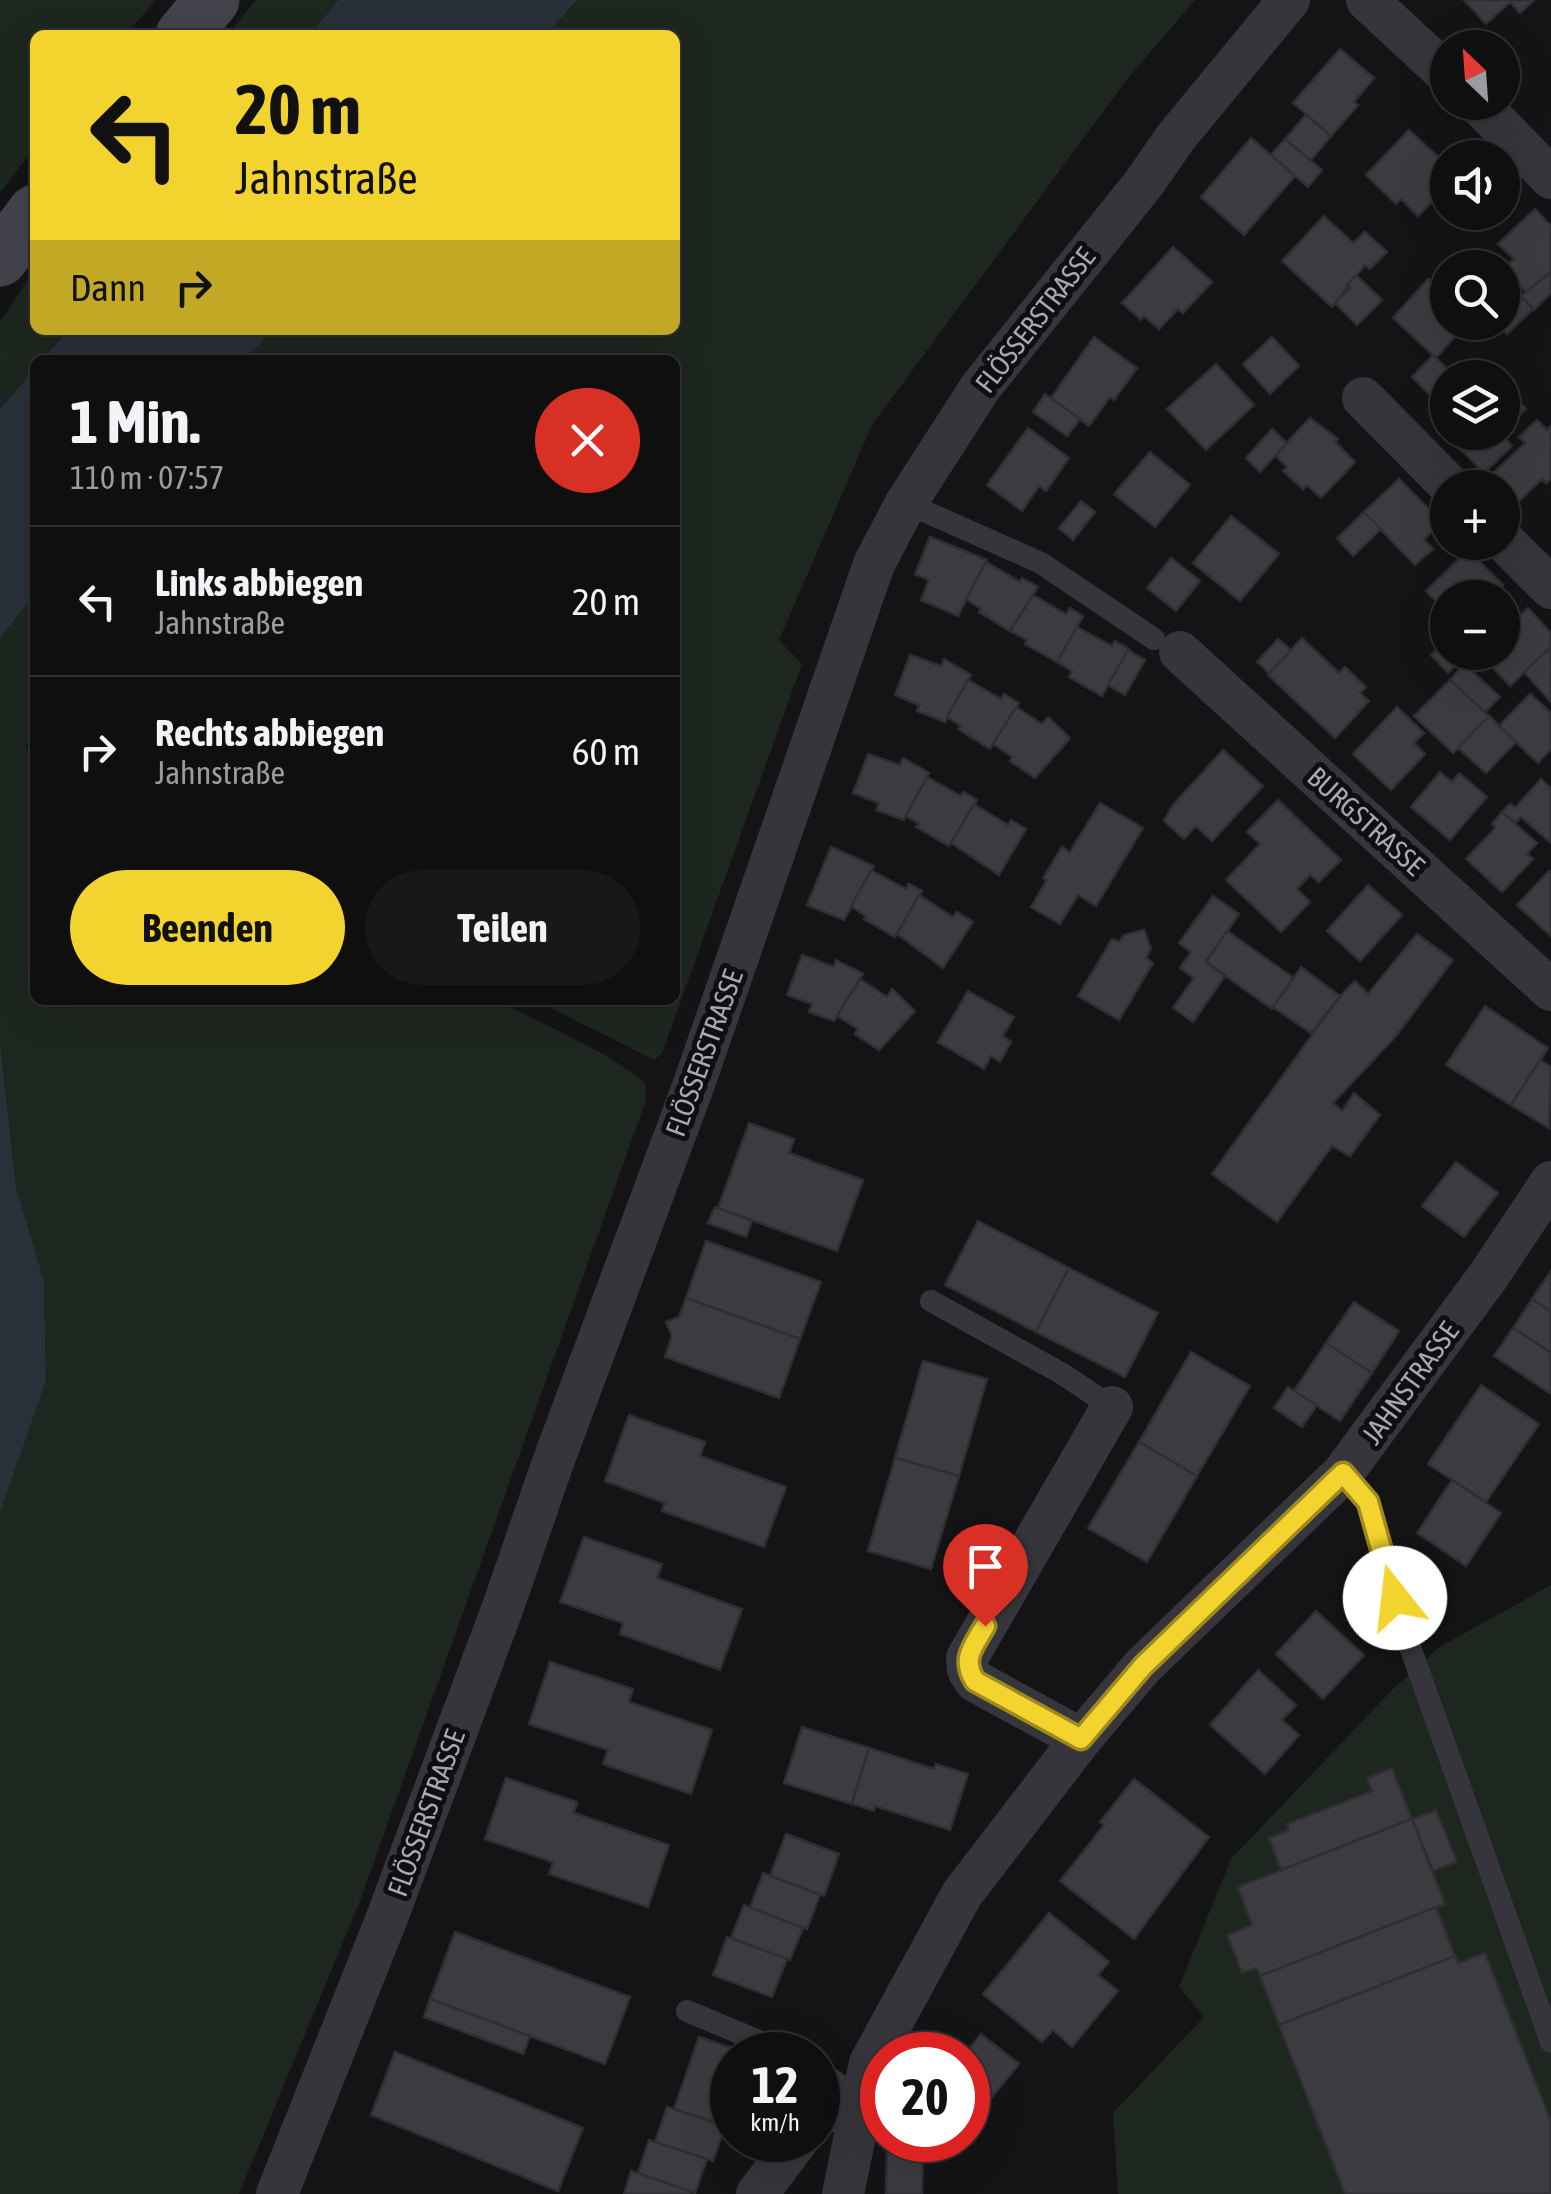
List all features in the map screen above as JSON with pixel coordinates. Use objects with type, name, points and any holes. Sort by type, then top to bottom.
[{"type":"main road","points":[[187,30],[212,0]]},
{"type":"main road","points":[[0,259],[30,219]]},
{"type":"street","name":"FLÖSSERSTRASSE","points":[[277,2194],[388,1915],[491,1639],[694,1084],[874,564],[906,503],[980,388],[1176,136],[1289,0]]},
{"type":"street","points":[[1367,0],[1430,58]]},
{"type":"street","points":[[1495,120],[1551,178]]},
{"type":"street","points":[[1364,398],[1434,470]]},
{"type":"street","points":[[1520,557],[1551,588]]},
{"type":"street","name":"BURGSTRASSE","points":[[1167,645],[1551,990]]},
{"type":"street","name":"JAHNSTRASSE","points":[[887,2032],[962,1894],[1081,1739],[1143,1666],[1343,1473],[1489,1275],[1551,1182]]},
{"type":"street","points":[[1081,1739],[975,1681],[967,1658],[1112,1407]]},
{"type":"street","name":"JAHNSTRASSE","points":[[842,2194],[860,2109]]},
{"type":"street","points":[[756,2194],[781,2162]]},
{"type":"lane","name":"BURGSTRASSE","points":[[906,503],[1041,563],[1167,645]]},
{"type":"lane","points":[[932,1301],[1112,1407]]},
{"type":"lane","points":[[1343,1473],[1368,1502],[1404,1630],[1551,2042]]},
{"type":"lane","points":[[687,2011],[737,2032]]},
{"type":"shaded area","points":[[0,0],[156,0],[129,30],[30,30],[30,153],[0,192]]},
{"type":"shaded area","points":[[256,0],[338,0],[314,30],[231,30]]},
{"type":"shaded area","points":[[338,0],[577,0],[550,30],[314,30]]},
{"type":"shaded area","points":[[577,0],[1195,0],[1128,78],[872,425],[779,640],[802,664],[680,1003],[680,355],[248,355],[269,335],[680,335],[680,30],[550,30]]},
{"type":"shaded area","points":[[30,277],[30,335],[64,335],[46,355],[30,355],[30,375],[0,409],[0,322]]},
{"type":"shaded area","points":[[64,335],[269,335],[248,355],[46,355]]},
{"type":"shaded area","points":[[30,375],[30,600],[0,638],[0,409]]},
{"type":"shaded area","points":[[30,600],[30,746],[25,744],[30,754],[30,1005],[507,1005],[607,1056],[645,1082],[646,1100],[360,1901],[239,2194],[0,2194],[0,1513],[46,1381],[44,1281],[16,1187],[0,1040],[0,638]]},
{"type":"shaded area","points":[[545,1005],[679,1005],[662,1053],[654,1060]]},
{"type":"shaded area","points":[[0,1042],[16,1187],[44,1281],[46,1381],[0,1513]]},
{"type":"shaded area","points":[[1551,1585],[1551,2194],[1118,2194],[1113,2113],[1204,2017],[1179,1987],[1231,1859],[1393,1689],[1438,1648]]},
{"type":"building","points":[[1464,0],[1534,0],[1520,13],[1510,2],[1486,24]]},
{"type":"building","points":[[1340,49],[1374,78],[1354,102],[1358,105],[1331,136],[1293,103]]},
{"type":"building","points":[[1306,115],[1331,136],[1310,161],[1285,139]]},
{"type":"building","points":[[1409,130],[1430,149],[1430,204],[1418,216],[1401,199],[1396,204],[1366,175]]},
{"type":"building","points":[[1251,138],[1295,176],[1244,235],[1201,197]]},
{"type":"building","points":[[1285,139],[1322,170],[1308,187],[1271,155]]},
{"type":"building","points":[[1535,209],[1551,226],[1551,272],[1526,292],[1520,286],[1520,250],[1504,250],[1498,244],[1513,230],[1520,230],[1520,223]]},
{"type":"building","points":[[1324,216],[1353,243],[1365,232],[1387,252],[1370,269],[1365,265],[1332,307],[1282,261]]},
{"type":"building","points":[[1173,247],[1212,282],[1183,313],[1178,309],[1159,329],[1122,303]]},
{"type":"building","points":[[1551,272],[1551,293],[1534,310],[1521,296]]},
{"type":"building","points":[[1356,275],[1382,300],[1357,325],[1335,303]]},
{"type":"building","points":[[1428,279],[1430,340],[1452,340],[1436,358],[1393,318]]},
{"type":"building","points":[[1520,297],[1533,309],[1520,322]]},
{"type":"building","points":[[1094,337],[1137,368],[1089,426],[1051,398]]},
{"type":"building","points":[[1272,337],[1299,366],[1270,394],[1243,364]]},
{"type":"building","points":[[1433,355],[1438,360],[1430,360],[1430,395],[1412,377]]},
{"type":"building","points":[[1216,364],[1254,405],[1206,450],[1167,409]]},
{"type":"building","points":[[1045,394],[1080,419],[1067,436],[1033,412]]},
{"type":"building","points":[[1310,418],[1338,439],[1335,442],[1355,462],[1321,498],[1307,485],[1303,489],[1283,471],[1287,467],[1275,455]]},
{"type":"building","points":[[1537,420],[1547,430],[1551,426],[1551,479],[1546,483],[1542,479],[1520,500],[1520,470],[1496,470],[1525,443],[1520,436]]},
{"type":"building","points":[[1028,428],[1069,458],[1046,491],[1039,486],[1022,511],[987,485]]},
{"type":"building","points":[[1272,429],[1287,443],[1260,472],[1246,458]]},
{"type":"building","points":[[1461,450],[1508,450],[1487,470],[1481,470]]},
{"type":"building","points":[[1150,452],[1190,485],[1155,527],[1114,494]]},
{"type":"building","points":[[1399,479],[1430,510],[1430,533],[1424,539],[1430,552],[1415,565],[1364,512]]},
{"type":"building","points":[[1081,501],[1095,512],[1073,540],[1059,528]]},
{"type":"building","points":[[1364,512],[1381,529],[1353,556],[1337,538]]},
{"type":"building","points":[[1231,516],[1279,554],[1240,601],[1193,563]]},
{"type":"building","points":[[930,537],[987,560],[958,616],[921,600],[929,580],[915,574]]},
{"type":"building","points":[[1171,558],[1200,581],[1176,611],[1147,588]]},
{"type":"building","points":[[1458,560],[1478,560],[1498,580],[1437,580]]},
{"type":"building","points":[[986,562],[1020,582],[1022,578],[1038,587],[1010,631],[966,599]]},
{"type":"building","points":[[1033,595],[1066,614],[1070,608],[1083,616],[1057,662],[1010,631]]},
{"type":"building","points":[[1528,608],[1551,633],[1551,647],[1510,686],[1495,670],[1520,670],[1520,615]]},
{"type":"building","points":[[1077,627],[1112,646],[1115,641],[1129,649],[1102,696],[1069,677],[1072,671],[1057,662]]},
{"type":"building","points":[[1302,638],[1339,673],[1345,667],[1366,687],[1360,693],[1369,701],[1335,738],[1268,675]]},
{"type":"building","points":[[1278,639],[1291,650],[1269,673],[1257,662]]},
{"type":"building","points":[[1551,647],[1551,702],[1524,672]]},
{"type":"building","points":[[1128,650],[1145,660],[1125,695],[1108,685]]},
{"type":"building","points":[[910,655],[941,666],[944,659],[971,675],[945,722],[917,711],[919,705],[895,695]]},
{"type":"building","points":[[1459,670],[1471,670],[1500,697],[1484,713],[1450,680]]},
{"type":"building","points":[[968,680],[1001,699],[1004,694],[1019,703],[990,749],[958,729],[961,726],[947,717]]},
{"type":"building","points":[[1450,680],[1489,716],[1453,753],[1414,716]]},
{"type":"building","points":[[1530,694],[1551,713],[1551,749],[1538,763],[1499,726]]},
{"type":"building","points":[[1016,707],[1042,724],[1048,717],[1070,738],[1035,778],[993,744]]},
{"type":"building","points":[[1397,707],[1424,733],[1414,743],[1425,754],[1391,790],[1353,754]]},
{"type":"building","points":[[1489,716],[1516,742],[1486,773],[1458,748]]},
{"type":"building","points":[[1223,750],[1263,786],[1212,841],[1196,826],[1184,839],[1164,821],[1173,805]]},
{"type":"building","points":[[868,754],[900,765],[903,758],[929,773],[904,820],[876,810],[879,803],[853,793]]},
{"type":"building","points":[[1440,772],[1452,782],[1459,773],[1487,797],[1450,840],[1411,807]]},
{"type":"building","points":[[927,777],[961,796],[963,792],[977,800],[949,846],[916,827],[919,824],[906,816]]},
{"type":"building","points":[[1541,779],[1551,788],[1551,843],[1521,817],[1515,823],[1502,812],[1510,804],[1515,808]]},
{"type":"building","points":[[1278,800],[1341,860],[1319,882],[1310,875],[1297,889],[1310,902],[1281,932],[1226,880],[1260,844],[1247,832]]},
{"type":"building","points":[[1100,803],[1143,828],[1096,906],[1078,895],[1060,924],[1031,907],[1062,847],[1070,852]]},
{"type":"building","points":[[974,804],[1008,825],[1011,820],[1026,829],[999,875],[951,843]]},
{"type":"building","points":[[1502,812],[1537,843],[1527,854],[1533,859],[1502,892],[1466,859],[1496,827],[1492,824]]},
{"type":"building","points":[[831,847],[874,866],[844,920],[807,905]]},
{"type":"building","points":[[871,870],[906,889],[909,884],[922,891],[895,937],[864,919],[866,916],[851,906]]},
{"type":"building","points":[[1551,873],[1551,936],[1517,905]]},
{"type":"building","points":[[1368,885],[1402,915],[1360,961],[1327,931]]},
{"type":"building","points":[[919,895],[953,917],[957,912],[973,922],[943,968],[897,934]]},
{"type":"building","points":[[1213,896],[1239,914],[1206,962],[1225,976],[1193,1022],[1173,1008],[1194,978],[1180,968],[1191,952],[1179,943]]},
{"type":"building","points":[[1144,930],[1151,949],[1146,958],[1153,963],[1119,1020],[1078,996],[1112,939],[1119,942],[1124,935]]},
{"type":"building","points":[[1227,931],[1294,978],[1272,1009],[1206,962]]},
{"type":"building","points":[[1417,934],[1453,960],[1396,1036],[1333,1103],[1342,1111],[1354,1093],[1380,1115],[1350,1156],[1332,1146],[1277,1222],[1212,1174],[1340,996],[1355,981],[1368,994]]},
{"type":"building","points":[[802,955],[834,967],[836,960],[863,974],[834,1021],[809,1012],[812,1004],[787,995]]},
{"type":"building","points":[[1301,967],[1340,996],[1311,1033],[1273,1007]]},
{"type":"building","points":[[860,979],[887,997],[892,989],[915,1011],[879,1050],[855,1034],[858,1029],[837,1016]]},
{"type":"building","points":[[968,991],[1014,1017],[1003,1036],[1011,1042],[1000,1062],[991,1056],[984,1069],[938,1042]]},
{"type":"building","points":[[1485,1006],[1548,1048],[1511,1105],[1446,1065]]},
{"type":"building","points":[[1540,1060],[1551,1067],[1549,1128],[1511,1105]]},
{"type":"building","points":[[749,1123],[794,1139],[789,1153],[863,1180],[837,1251],[718,1208]]},
{"type":"building","points":[[1456,1162],[1498,1193],[1464,1237],[1422,1206]]},
{"type":"building","points":[[715,1207],[752,1221],[746,1237],[708,1223]]},
{"type":"building","points":[[978,1221],[1069,1268],[1036,1332],[945,1285]]},
{"type":"building","points":[[706,1241],[821,1282],[800,1339],[686,1298]]},
{"type":"building","points":[[1069,1268],[1158,1313],[1125,1377],[1036,1332]]},
{"type":"building","points":[[1551,1271],[1551,1312],[1532,1299]]},
{"type":"building","points":[[686,1298],[800,1339],[779,1398],[665,1357],[672,1336],[666,1322],[679,1317]]},
{"type":"building","points":[[1532,1299],[1551,1312],[1551,1353],[1513,1328]]},
{"type":"building","points":[[1354,1302],[1399,1331],[1372,1373],[1326,1343]]},
{"type":"building","points":[[1513,1328],[1551,1353],[1551,1394],[1494,1356]]},
{"type":"building","points":[[1326,1343],[1372,1373],[1340,1421],[1294,1391]]},
{"type":"building","points":[[1191,1352],[1250,1386],[1197,1476],[1139,1442]]},
{"type":"building","points":[[923,1361],[987,1379],[959,1476],[895,1458]]},
{"type":"building","points":[[1481,1385],[1539,1424],[1486,1502],[1428,1464]]},
{"type":"building","points":[[1288,1387],[1317,1405],[1302,1427],[1274,1408]]},
{"type":"building","points":[[629,1415],[705,1442],[700,1456],[786,1487],[764,1547],[662,1511],[665,1503],[605,1481]]},
{"type":"building","points":[[1139,1442],[1197,1476],[1147,1562],[1088,1528]]},
{"type":"building","points":[[895,1458],[959,1476],[931,1569],[868,1551]]},
{"type":"building","points":[[1452,1480],[1501,1513],[1466,1566],[1417,1533]]},
{"type":"building","points":[[584,1537],[662,1564],[657,1578],[742,1609],[720,1670],[620,1634],[623,1623],[560,1602]]},
{"type":"building","points":[[1316,1611],[1364,1655],[1323,1699],[1276,1654]]},
{"type":"building","points":[[550,1662],[633,1689],[629,1702],[712,1730],[691,1794],[603,1764],[608,1750],[529,1724]]},
{"type":"building","points":[[1258,1670],[1296,1705],[1282,1720],[1299,1735],[1265,1774],[1210,1725]]},
{"type":"building","points":[[802,1727],[869,1748],[852,1804],[784,1783]]},
{"type":"building","points":[[869,1748],[934,1769],[936,1764],[968,1774],[950,1830],[875,1806],[874,1811],[852,1804]]},
{"type":"building","points":[[1392,1768],[1412,1819],[1281,1870],[1269,1838],[1289,1830],[1287,1824],[1372,1791],[1367,1778]]},
{"type":"building","points":[[506,1778],[577,1802],[574,1813],[669,1845],[648,1907],[549,1874],[553,1862],[485,1839]]},
{"type":"building","points":[[1134,1779],[1209,1837],[1134,1939],[1060,1881]]},
{"type":"building","points":[[1436,1810],[1457,1862],[1433,1871],[1412,1819]]},
{"type":"building","points":[[1412,1819],[1445,1904],[1260,1976],[1256,1968],[1242,1973],[1227,1935],[1252,1925],[1238,1887]]},
{"type":"building","points":[[786,1834],[839,1854],[824,1896],[770,1876]]},
{"type":"building","points":[[763,1873],[820,1895],[807,1929],[750,1908]]},
{"type":"building","points":[[744,1905],[803,1928],[790,1960],[731,1938]]},
{"type":"building","points":[[1436,1907],[1455,1956],[1279,2025],[1260,1976]]},
{"type":"building","points":[[1049,1913],[1109,1962],[1098,1975],[1118,1991],[1072,2047],[1053,2030],[1042,2042],[983,1994]]},
{"type":"building","points":[[455,1932],[630,1997],[605,2064],[430,1999]]},
{"type":"building","points":[[727,1937],[787,1959],[772,1997],[713,1975]]},
{"type":"building","points":[[1485,1953],[1551,2122],[1551,2194],[1345,2194],[1279,2025],[1455,1956],[1458,1963]]},
{"type":"building","points":[[430,1999],[530,2036],[523,2054],[424,2017]]},
{"type":"building","points":[[699,2037],[710,2041],[710,2121],[674,2109]]},
{"type":"building","points":[[990,2041],[1019,2064],[990,2100]]},
{"type":"building","points":[[395,2052],[583,2128],[558,2191],[371,2115]]},
{"type":"building","points":[[667,2107],[710,2121],[710,2160],[655,2142]]},
{"type":"building","points":[[649,2140],[707,2159],[695,2193],[638,2173]]},
{"type":"building","points":[[887,2162],[923,2162],[922,2194],[886,2194]]},
{"type":"building","points":[[631,2171],[690,2191],[689,2194],[624,2194]]},
{"type":"route","points":[[985,1626],[967,1658],[975,1681],[1081,1739],[1143,1666],[1343,1473],[1368,1502],[1395,1598]]}]
